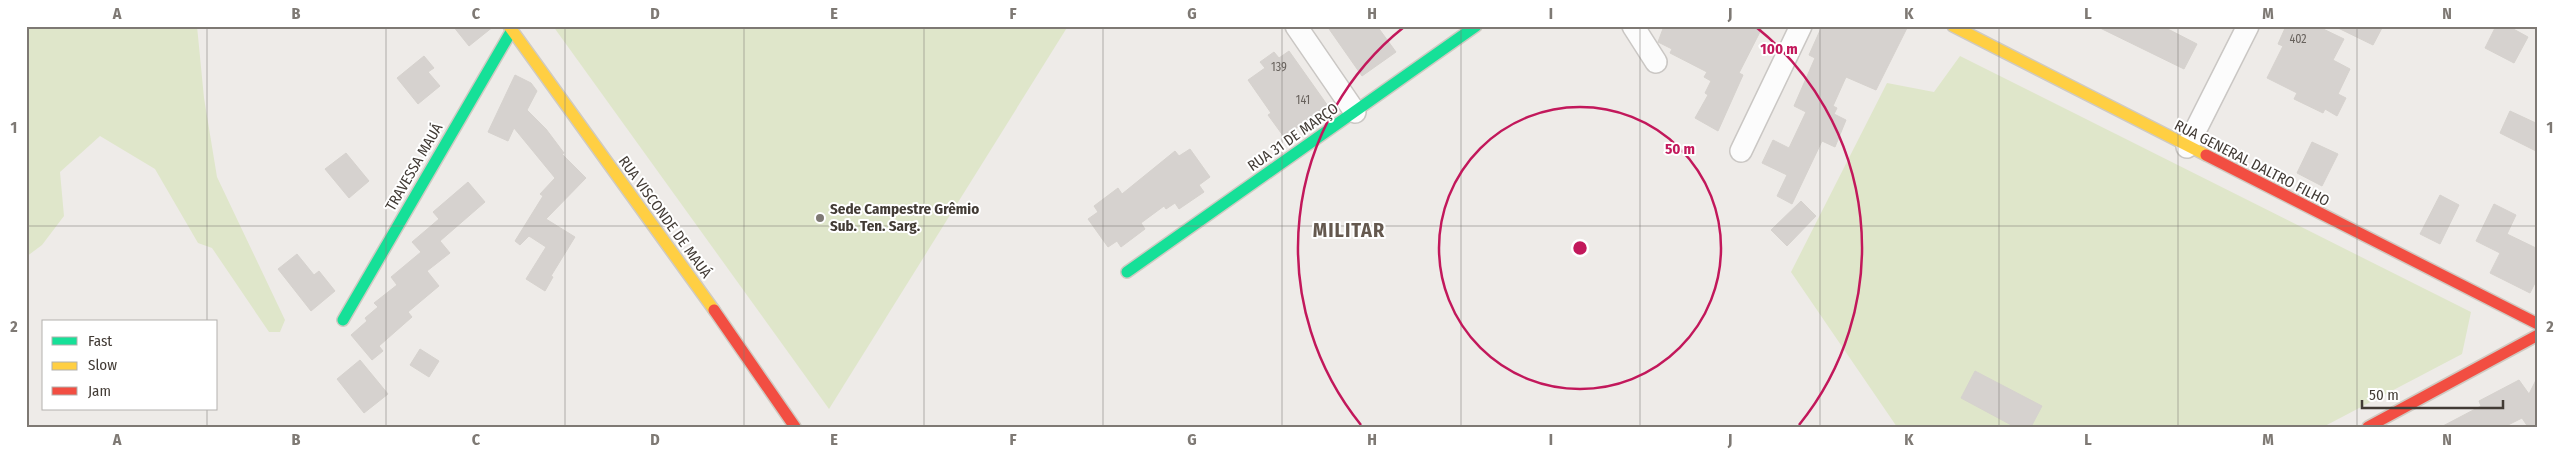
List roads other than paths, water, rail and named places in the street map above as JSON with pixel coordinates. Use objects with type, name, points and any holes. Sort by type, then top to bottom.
[{"type":"street","points":[[1296,26],[1355,112]]},
{"type":"street","name":"RUA 31 DE MARÇO","points":[[1127,272],[1476,26]]},
{"type":"street","points":[[1633,26],[1656,62]]},
{"type":"street","points":[[1740,151],[1801,26]]},
{"type":"street","name":"RUA GENERAL DALTRO FILHO","points":[[1953,26],[2187,147],[2538,324]]},
{"type":"street","points":[[2187,147],[2248,26]]},
{"type":"street","name":"TRAVESSA MAUÁ","points":[[343,320],[511,28]]},
{"type":"street","name":"RUA VISCONDE DE MAUÁ","points":[[511,28],[711,305],[795,427]]},
{"type":"street","points":[[2368,427],[2538,335]]},
{"type":"place","name":"Sede Campestre Grêmio Sub. Ten. Sarg.","points":[[820,218]]},
{"type":"district","name":"MILITAR","points":[[1349,230]]}]
